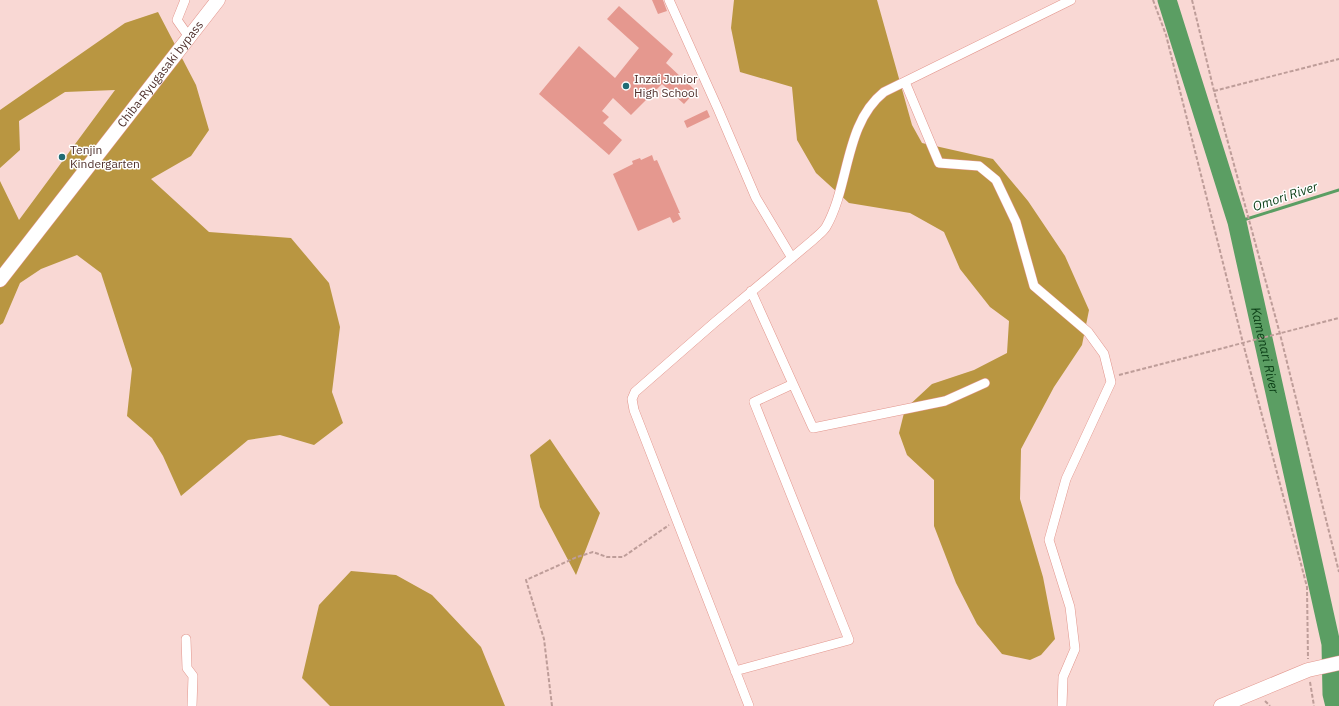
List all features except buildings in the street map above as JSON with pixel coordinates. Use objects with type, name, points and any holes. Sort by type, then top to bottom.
[{"type":"main road","name":"Chiba-Ryugasaki bypass","points":[[0,280],[218,0]]},
{"type":"main road","points":[[1221,706],[1312,669],[1339,663]]},
{"type":"street","points":[[185,0],[177,20],[189,37]]},
{"type":"street","points":[[669,0],[756,198],[792,258]]},
{"type":"street","points":[[749,706],[634,410],[632,399],[635,392],[645,381],[826,228],[835,204],[857,130],[865,113],[879,96],[1071,0]]},
{"type":"street","points":[[905,82],[939,163],[979,166],[996,180],[1016,222],[1034,286],[1088,332],[1104,354],[1111,382],[1066,479],[1049,540],[1070,607],[1075,649],[1063,677],[1062,706]]},
{"type":"street","points":[[751,291],[813,428],[945,401],[985,383]]},
{"type":"street","points":[[736,671],[849,640],[754,402],[793,384]]},
{"type":"street","points":[[186,639],[187,668],[193,676],[192,706]]},
{"type":"path","points":[[1153,0],[1166,34],[1243,343],[1308,587],[1306,640],[1312,669],[1314,706]]},
{"type":"path","points":[[1192,0],[1214,91],[1280,334],[1339,572]]},
{"type":"path","points":[[1214,91],[1339,59]]},
{"type":"path","points":[[1110,378],[1339,318]]},
{"type":"path","points":[[552,706],[544,639],[526,580],[577,556],[593,552],[607,557],[623,557],[677,519]]},
{"type":"shaded area","points":[[734,0],[877,0],[912,125],[922,143],[993,159],[1028,201],[1065,256],[1089,310],[1082,345],[1054,387],[1021,449],[1020,499],[1043,577],[1055,639],[1041,655],[1030,660],[1002,654],[977,624],[956,583],[934,526],[934,480],[907,455],[899,433],[905,409],[932,384],[974,370],[1007,353],[1009,321],[990,307],[960,269],[944,232],[910,213],[849,203],[816,173],[797,140],[792,87],[740,72],[731,28]]},
{"type":"shaded area","points":[[158,12],[196,85],[209,130],[191,156],[151,179],[209,232],[291,238],[329,283],[340,327],[332,392],[343,423],[314,445],[280,435],[248,440],[181,496],[163,456],[152,438],[127,416],[132,369],[101,273],[77,255],[41,269],[20,283],[3,323],[0,325],[0,181],[19,220],[115,90],[65,92],[19,121],[20,150],[0,168],[0,110],[125,23]]},
{"type":"shaded area","points":[[550,439],[600,513],[576,575],[540,507],[530,455]]},
{"type":"shaded area","points":[[351,571],[396,575],[432,595],[481,647],[505,706],[330,706],[302,678],[319,605]]},
{"type":"waterway","name":"Kamenari River","points":[[1167,0],[1237,222],[1331,644],[1332,694],[1335,706]]},
{"type":"waterway","name":"Omori River","points":[[1237,222],[1339,190]]},
{"type":"place","name":"Inzai Junior High School","points":[[626,86]]},
{"type":"place","name":"Tenjin Kindergarten","points":[[62,157]]}]
